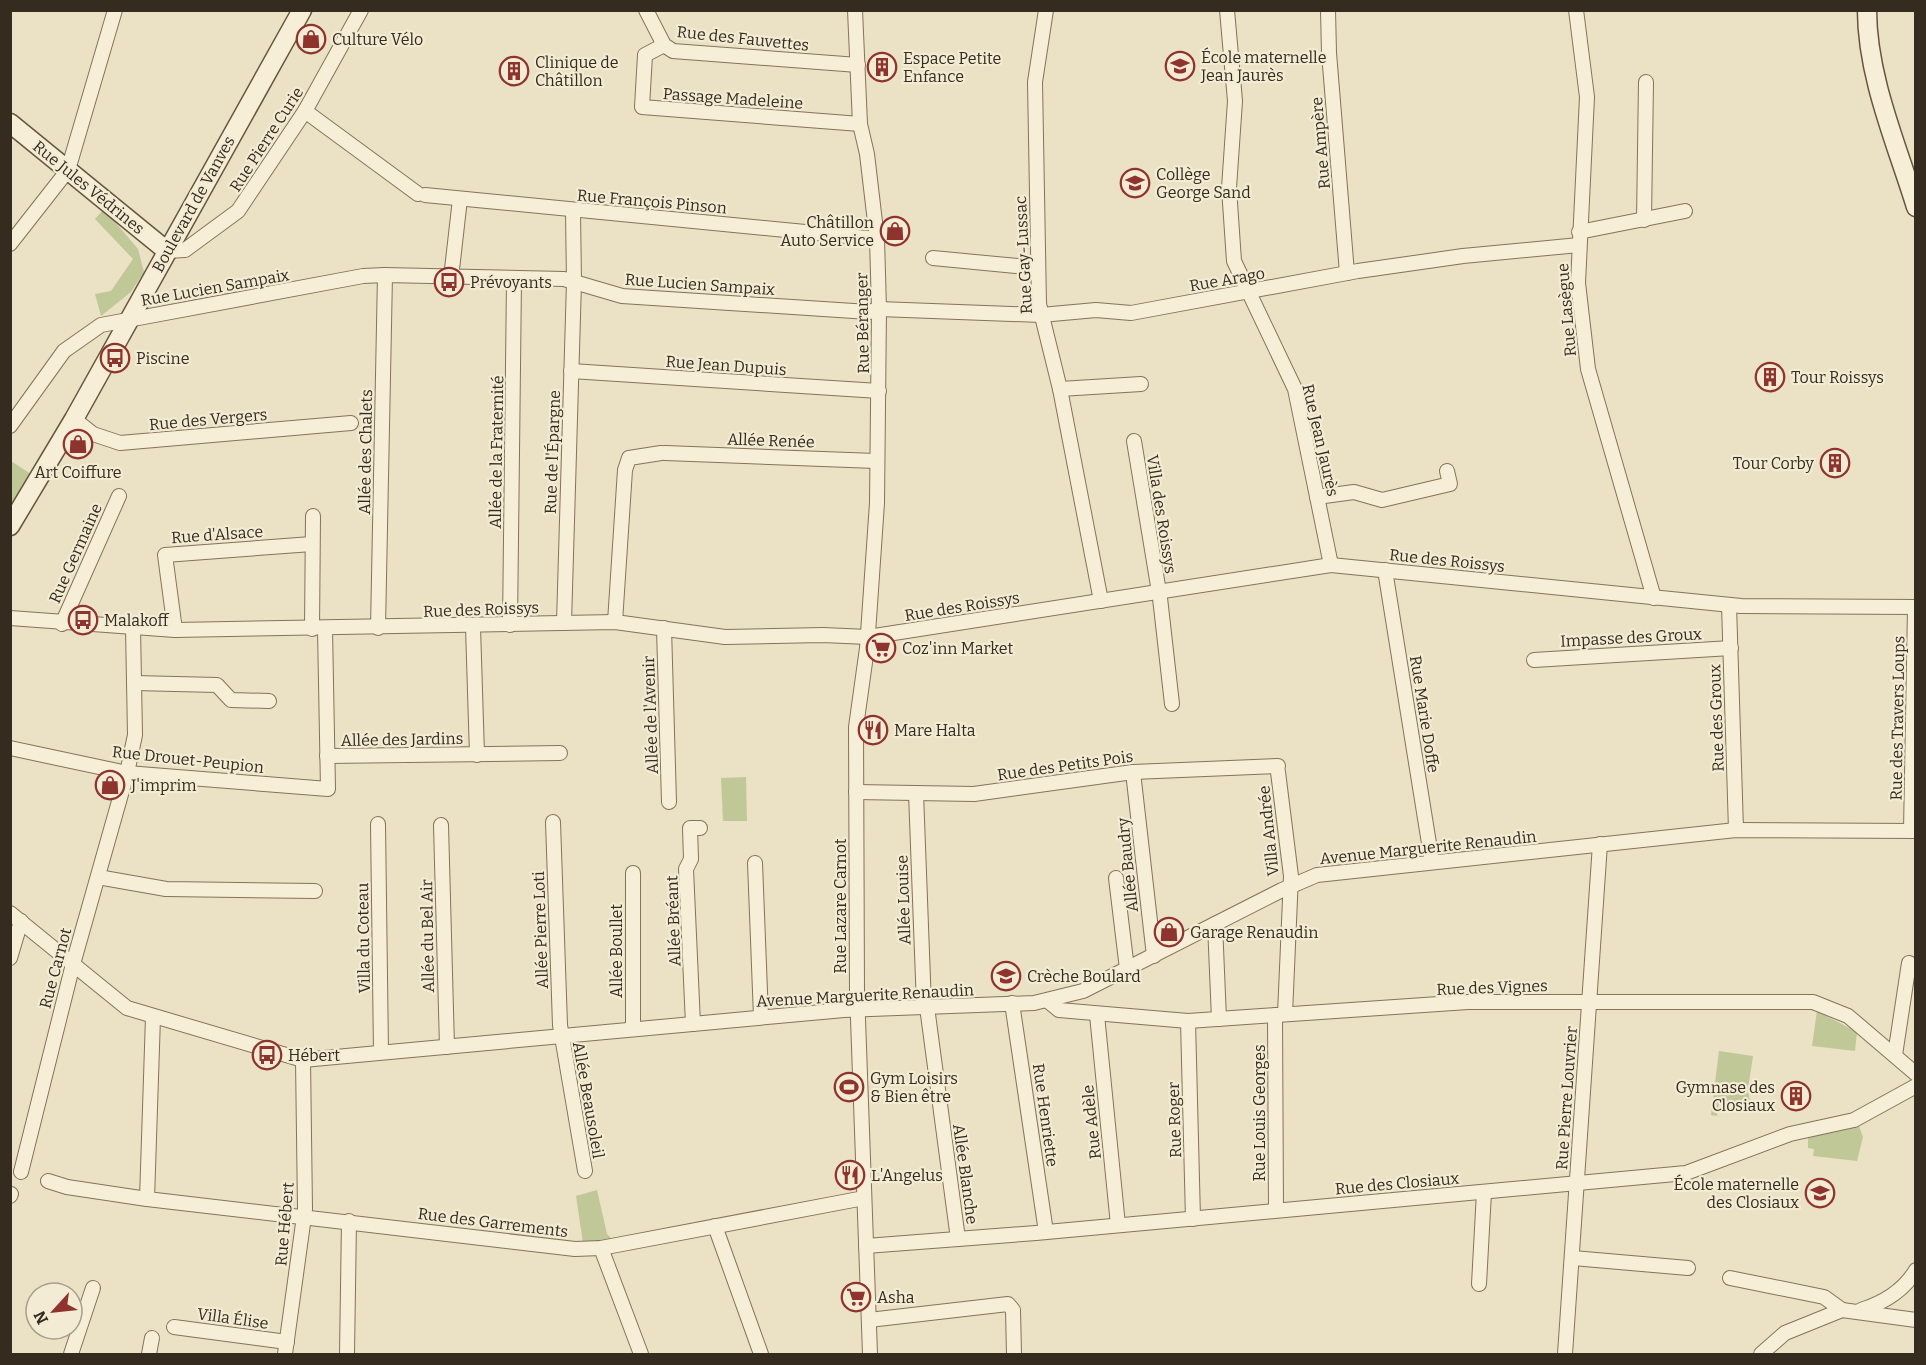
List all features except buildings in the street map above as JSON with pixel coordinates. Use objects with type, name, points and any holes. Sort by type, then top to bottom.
[{"type":"main road","name":"Boulevard de Vanves","points":[[10,526],[86,398],[302,10]]},
{"type":"main road","points":[[1867,10],[1867,30],[1878,84],[1916,207]]},
{"type":"main road","name":"Rue Jules Védrines","points":[[10,123],[167,251]]},
{"type":"street","name":"Rue Pierre Curie","points":[[167,251],[185,250],[238,211],[305,111],[361,10]]},
{"type":"street","name":"Rue des Fauvettes","points":[[646,10],[664,45],[673,51],[858,66]]},
{"type":"street","name":"Rue Béranger","points":[[855,10],[860,124],[867,154],[877,239],[879,309],[877,503],[868,637]]},
{"type":"street","name":"Rue Gay-Lussac","points":[[1046,10],[1035,82],[1041,315],[1060,389],[1101,601]]},
{"type":"street","name":"Rue Jean Jaurès","points":[[1227,10],[1235,101],[1228,188],[1234,261],[1295,390],[1331,565]]},
{"type":"street","name":"Rue Ampère","points":[[1328,10],[1329,52],[1347,273]]},
{"type":"street","name":"Rue Lasègue","points":[[1576,10],[1587,97],[1578,283],[1588,369],[1654,598]]},
{"type":"street","points":[[10,244],[68,170],[115,13]]},
{"type":"street","name":"Passage Madeleine","points":[[664,45],[645,55],[642,107],[860,124]]},
{"type":"street","points":[[1644,220],[1646,82]]},
{"type":"street","name":"Rue François Pinson","points":[[305,111],[422,194],[573,211],[877,239]]},
{"type":"street","points":[[452,278],[460,199]]},
{"type":"street","name":"Rue de l'Épargne","points":[[564,623],[574,282],[573,211]]},
{"type":"street","name":"Rue Arago","points":[[879,309],[1041,315],[1096,310],[1131,313],[1347,273],[1579,239],[1685,211]]},
{"type":"street","points":[[933,258],[1038,268]]},
{"type":"street","name":"Allée des Chalets","points":[[378,628],[385,275]]},
{"type":"street","name":"Rue Lucien Sampaix","points":[[10,426],[70,346],[100,326],[363,276],[564,279],[622,296],[869,312],[879,309]]},
{"type":"street","name":"Allée de la Fraternité","points":[[510,625],[514,280]]},
{"type":"street","name":"Rue Jean Dupuis","points":[[570,371],[879,391]]},
{"type":"street","points":[[1060,389],[1141,384]]},
{"type":"street","name":"Rue des Vergers","points":[[74,419],[93,435],[120,443],[351,423]]},
{"type":"street","name":"Villa des Roissys","points":[[1134,441],[1160,591],[1172,704]]},
{"type":"street","name":"Allée Renée","points":[[615,622],[625,470],[629,458],[663,453],[876,460]]},
{"type":"street","points":[[1317,497],[1354,492],[1383,500],[1450,484],[1447,471]]},
{"type":"street","name":"Rue Germaine","points":[[62,624],[119,496]]},
{"type":"street","points":[[313,516],[312,544],[327,756]]},
{"type":"street","name":"Rue d'Alsace","points":[[175,630],[165,555],[312,544]]},
{"type":"street","name":"Rue des Roissys","points":[[10,618],[62,624],[175,630],[473,627],[615,622],[725,637],[856,635],[868,637],[1331,565],[1729,605],[1915,607]]},
{"type":"street","name":"Rue Marie Doffe","points":[[1385,570],[1432,862]]},
{"type":"street","name":"Rue des Groux","points":[[1729,605],[1736,830]]},
{"type":"street","name":"Rue des Travers Loups","points":[[1913,831],[1915,607]]},
{"type":"street","name":"Allée des Jardins","points":[[473,627],[477,755]]},
{"type":"street","name":"Rue Carnot","points":[[21,1173],[72,963],[127,773],[135,735],[133,628]]},
{"type":"street","name":"Allée de l'Avenir","points":[[664,628],[669,802]]},
{"type":"street","name":"Rue Lazare Carnot","points":[[868,637],[856,727],[856,792],[858,1009],[870,1354]]},
{"type":"street","name":"Impasse des Groux","points":[[1533,660],[1731,648]]},
{"type":"street","points":[[134,683],[217,686],[231,700],[269,701]]},
{"type":"street","name":"Rue Drouet-Peupion","points":[[10,748],[127,773],[328,789],[327,756]]},
{"type":"street","name":"Allée des Jardins","points":[[327,756],[560,753]]},
{"type":"street","name":"Rue des Petits Pois","points":[[856,792],[974,794],[1133,772],[1278,769]]},
{"type":"street","name":"Villa Andrée","points":[[1278,769],[1291,876],[1280,1015]]},
{"type":"street","name":"Allée Baudry","points":[[1133,772],[1154,956]]},
{"type":"street","name":"Allée Louise","points":[[916,793],[925,1006]]},
{"type":"street","name":"Allée Pierre Loti","points":[[553,822],[561,1036]]},
{"type":"street","name":"Villa du Coteau","points":[[378,824],[381,1052]]},
{"type":"street","name":"Allée du Bel Air","points":[[441,825],[447,1047]]},
{"type":"street","name":"Allée Bréant","points":[[693,1024],[686,869],[691,859],[690,828],[700,828]]},
{"type":"street","name":"Avenue Marguerite Renaudin","points":[[16,917],[127,1008],[303,1060],[858,1009],[1048,1001],[1083,991],[1289,886],[1317,875],[1736,830],[1913,831]]},
{"type":"street","name":"Rue Pierre Louvrier","points":[[1565,1354],[1600,844]]},
{"type":"street","points":[[755,863],[761,1017]]},
{"type":"street","name":"Allée Boullet","points":[[633,873],[633,1029]]},
{"type":"street","points":[[98,877],[166,889],[315,891]]},
{"type":"street","points":[[1116,878],[1127,969]]},
{"type":"street","points":[[10,958],[16,917]]},
{"type":"street","points":[[1215,924],[1219,1019]]},
{"type":"street","points":[[1895,1055],[1909,963]]},
{"type":"street","name":"Rue des Vignes","points":[[1048,1001],[1059,1010],[1188,1021],[1468,1002],[1813,1002],[1848,1016],[1916,1074]]},
{"type":"street","name":"Rue Henriette","points":[[1012,1003],[1046,1232]]},
{"type":"street","name":"Allée Blanche","points":[[925,1006],[958,1239]]},
{"type":"street","name":"Rue Adèle","points":[[1097,1015],[1118,1225]]},
{"type":"street","name":"Rue Louis Georges","points":[[1276,1210],[1280,1015]]},
{"type":"street","points":[[147,1199],[153,1017]]},
{"type":"street","name":"Rue Roger","points":[[1188,1021],[1193,1219]]},
{"type":"street","name":"Allée Beausoleil","points":[[561,1036],[585,1171]]},
{"type":"street","name":"Rue Hébert","points":[[286,1348],[304,1217],[303,1060]]},
{"type":"street","name":"Rue des Closiaux","points":[[866,1246],[1193,1219],[1686,1173],[1791,1134],[1854,1120],[1916,1086]]},
{"type":"street","name":"Rue des Garrements","points":[[48,1181],[116,1195],[550,1247],[601,1248],[864,1198]]},
{"type":"street","points":[[1479,1284],[1485,1192]]},
{"type":"street","points":[[347,1354],[348,1221]]},
{"type":"street","points":[[716,1226],[761,1354]]},
{"type":"street","points":[[601,1248],[641,1354]]},
{"type":"street","points":[[1573,1258],[1688,1268]]},
{"type":"street","points":[[1860,1311],[1891,1298],[1906,1284],[1916,1270]]},
{"type":"street","points":[[1730,1278],[1824,1297],[1842,1310]]},
{"type":"street","points":[[71,1354],[93,1288]]},
{"type":"street","points":[[869,1320],[1008,1304],[1013,1310],[1014,1354]]},
{"type":"street","points":[[1761,1354],[1785,1333],[1842,1310],[1916,1320]]},
{"type":"street","name":"Villa Élise","points":[[174,1327],[286,1348]]},
{"type":"street","points":[[148,1354],[152,1338]]},
{"type":"green space","points":[[104,209],[138,249],[144,272],[131,292],[101,316],[95,294],[111,291],[133,259],[95,219]]},
{"type":"green space","points":[[11,461],[31,474],[11,510]]},
{"type":"green space","points":[[746,777],[747,821],[723,821],[721,778]]},
{"type":"green space","points":[[1817,1011],[1857,1032],[1855,1051],[1812,1046]]},
{"type":"green space","points":[[1719,1051],[1753,1056],[1748,1089],[1751,1109],[1719,1103],[1717,1116],[1711,1115]]},
{"type":"green space","points":[[1859,1126],[1863,1137],[1857,1161],[1813,1156],[1814,1149],[1808,1148],[1808,1137]]},
{"type":"green space","points":[[597,1190],[607,1234],[613,1240],[583,1243],[576,1196]]},
{"type":"place","name":"Culture Vélo","points":[[311,39]]},
{"type":"place","name":"École maternelle Jean Jaurès","points":[[1180,66]]},
{"type":"place","name":"Espace Petite Enfance","points":[[882,67]]},
{"type":"place","name":"Clinique de Châtillon","points":[[514,71]]},
{"type":"place","name":"Collège George Sand","points":[[1135,183]]},
{"type":"place","name":"Châtillon Auto Service","points":[[895,231]]},
{"type":"place","name":"Prévoyants","points":[[449,282]]},
{"type":"place","name":"Piscine","points":[[115,358]]},
{"type":"place","name":"Tour Roissys","points":[[1770,377]]},
{"type":"place","name":"Art Coiffure","points":[[78,444]]},
{"type":"place","name":"Tour Corby","points":[[1835,463]]},
{"type":"place","name":"Malakoff","points":[[83,620]]},
{"type":"place","name":"Coz'inn Market","points":[[881,648]]},
{"type":"place","name":"Mare Halta","points":[[873,730]]},
{"type":"place","name":"J'imprim","points":[[110,785]]},
{"type":"place","name":"Garage Renaudin","points":[[1169,932]]},
{"type":"place","name":"Crèche Boulard","points":[[1006,976]]},
{"type":"place","name":"Hébert","points":[[267,1055]]},
{"type":"place","name":"Gym Loisirs & Bien être","points":[[849,1087]]},
{"type":"place","name":"Gymnase des Closiaux","points":[[1796,1096]]},
{"type":"place","name":"L'Angelus","points":[[850,1175]]},
{"type":"place","name":"École maternelle des Closiaux","points":[[1820,1193]]},
{"type":"place","name":"Asha","points":[[856,1297]]}]
